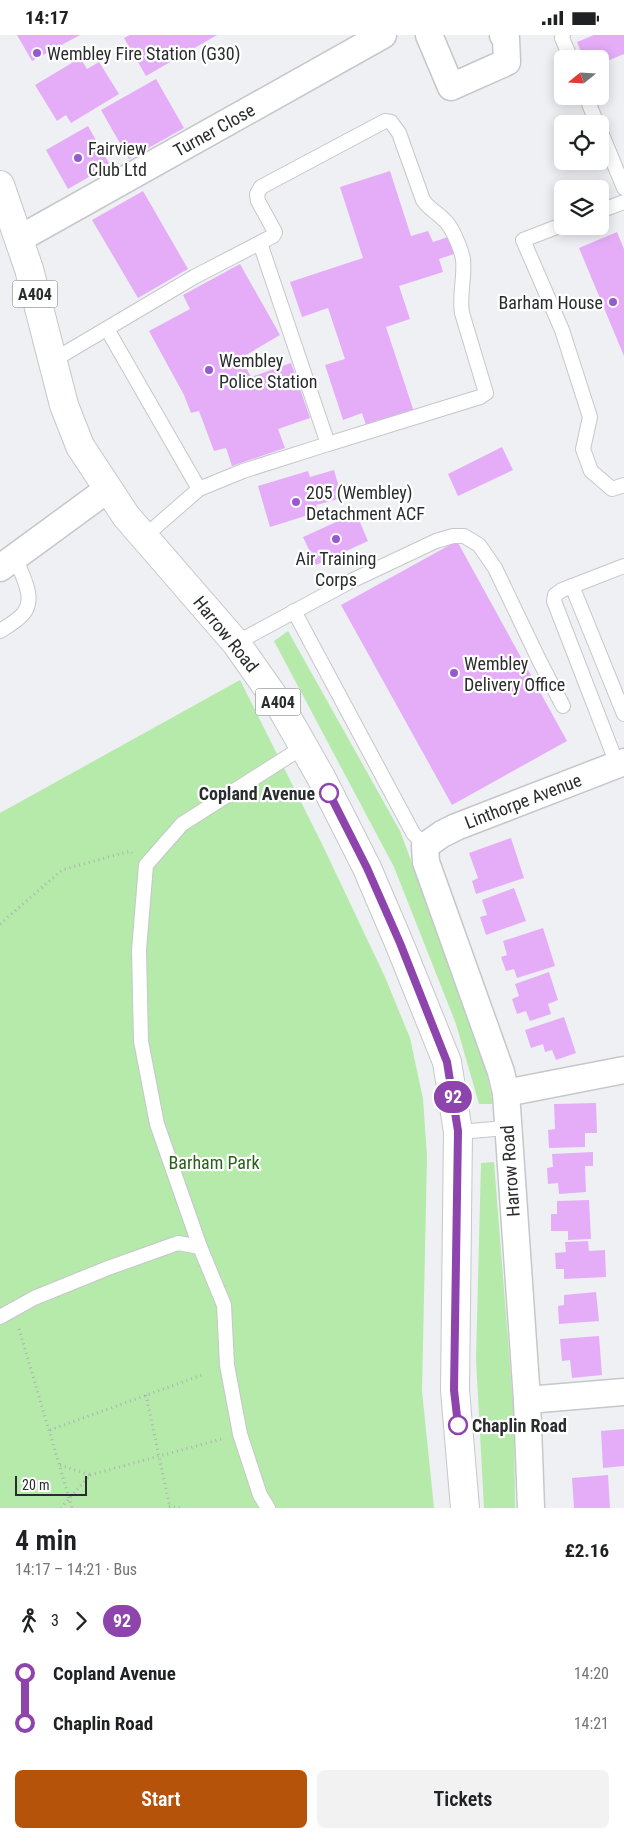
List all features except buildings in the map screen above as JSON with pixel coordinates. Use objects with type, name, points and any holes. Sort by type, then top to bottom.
[{"type":"main road","name":"Harrow Road","points":[[0,185],[29,269],[64,405],[80,446],[126,516],[236,643],[282,707],[322,779],[367,868],[400,943],[447,1062],[458,1131],[454,1390],[465,1508]]},
{"type":"street","name":"Turner Close","points":[[19,239],[384,35]]},
{"type":"street","points":[[433,36],[451,87],[507,62],[506,38],[503,35]]},
{"type":"street","points":[[8,563],[108,489]]},
{"type":"street","name":"Linthorpe Avenue","points":[[425,846],[442,833],[456,827],[621,763]]},
{"type":"street","name":"Harrow Road","points":[[425,846],[426,862],[501,1072],[506,1093],[527,1400],[531,1508]]},
{"type":"street","points":[[506,1093],[624,1070]]},
{"type":"street","points":[[527,1400],[624,1392]]},
{"type":"lane","points":[[563,35],[562,38],[567,50]]},
{"type":"lane","points":[[52,361],[194,277],[273,236],[275,232],[258,201],[257,194],[261,187],[385,121],[391,122],[395,126],[423,200],[427,206],[446,221],[462,256],[460,303],[486,393],[480,397],[242,471],[199,489],[144,537]]},
{"type":"lane","points":[[609,152],[624,189]]},
{"type":"lane","points":[[609,208],[624,202]]},
{"type":"lane","points":[[554,228],[523,240],[562,330],[590,417],[583,449],[591,471],[612,489],[624,485]]},
{"type":"lane","points":[[260,243],[328,444]]},
{"type":"lane","points":[[107,329],[199,489]]},
{"type":"lane","points":[[236,643],[294,611],[436,541],[453,536],[464,536],[479,545],[495,568],[563,706]]},
{"type":"lane","points":[[0,631],[24,614],[28,604],[29,595],[8,563]]},
{"type":"lane","points":[[621,763],[554,601],[555,595],[572,586],[624,566]]},
{"type":"lane","points":[[572,586],[624,714]]},
{"type":"lane","points":[[294,611],[413,833],[425,846]]},
{"type":"lane","points":[[268,1508],[260,1495],[240,1434],[227,1365],[224,1305],[200,1247],[157,1123],[141,1041],[139,950],[146,865],[182,824],[303,747]]},
{"type":"lane","points":[[458,1131],[507,1128]]},
{"type":"lane","points":[[0,1317],[34,1298],[108,1268],[178,1243],[200,1247]]},
{"type":"path","points":[[0,925],[62,870],[130,851],[146,865]]},
{"type":"path","points":[[13,1310],[72,1508]]},
{"type":"path","points":[[50,1430],[202,1375]]},
{"type":"path","points":[[146,1395],[170,1507],[180,1508]]},
{"type":"path","points":[[60,1465],[90,1475],[240,1434]]},
{"type":"path","points":[[61,1508],[90,1475]]},
{"type":"green space","points":[[288,631],[400,831],[485,1065],[493,1104],[479,1104],[456,1024],[394,867],[274,641]]},
{"type":"green space","name":"Barham Park","points":[[240,680],[323,846],[385,977],[410,1038],[423,1099],[427,1156],[422,1391],[434,1508],[0,1508],[0,813]]},
{"type":"green space","points":[[494,1162],[514,1417],[515,1508],[484,1508],[476,1359],[481,1163]]},
{"type":"bus line","name":"92","points":[[329,793],[367,868],[400,943],[447,1062],[458,1131],[454,1390],[458,1425]]},
{"type":"place","name":"Wembley Fire Station (G30)","points":[[37,53]]},
{"type":"place","name":"Fairview Club Ltd","points":[[78,158]]},
{"type":"place","name":"Barham House","points":[[613,302]]},
{"type":"place","name":"Wembley Police Station","points":[[209,370]]},
{"type":"place","name":"205 (Wembley) Detachment ACF","points":[[296,502]]},
{"type":"place","name":"Air Training Corps","points":[[336,539]]},
{"type":"place","name":"Wembley Delivery Office","points":[[454,673]]},
{"type":"place","name":"Copland Avenue","points":[[329,793]]},
{"type":"place","name":"Chaplin Road","points":[[458,1425]]}]
